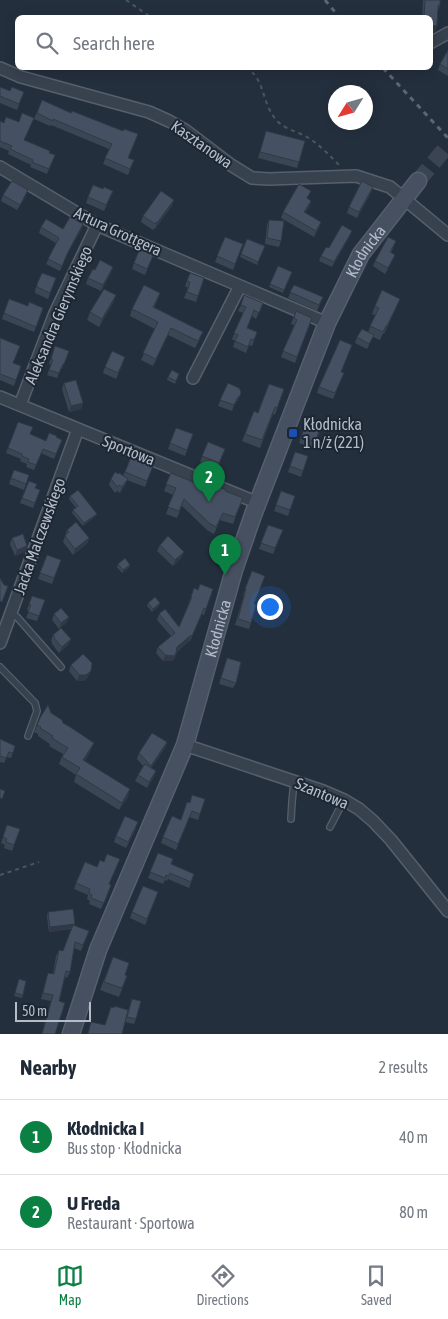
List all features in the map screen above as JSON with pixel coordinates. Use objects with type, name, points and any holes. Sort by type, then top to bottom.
[{"type":"main road","name":"Kłodnicka","points":[[71,1034],[98,950],[185,745],[232,577],[258,503],[327,323],[361,254],[418,182]]},
{"type":"street","points":[[433,41],[448,33]]},
{"type":"street","name":"Kasztanowa","points":[[0,68],[21,77],[149,112],[186,130],[231,165],[252,178],[356,176],[390,187],[448,235]]},
{"type":"street","name":"Artura Grottgera","points":[[0,167],[97,225],[327,323]]},
{"type":"street","name":"Aleksandra Gierymskiego","points":[[20,405],[55,313],[97,225]]},
{"type":"street","points":[[193,378],[240,286]]},
{"type":"street","name":"Sportowa","points":[[0,397],[258,503]]},
{"type":"street","name":"Jacka Malczewskiego","points":[[0,643],[78,429]]},
{"type":"street","name":"Szantowa","points":[[185,745],[323,791],[359,809],[390,840],[448,911]]},
{"type":"lane","points":[[11,613],[17,617],[61,667]]},
{"type":"lane","points":[[0,667],[35,703],[37,711],[28,736]]},
{"type":"lane","points":[[291,819],[294,781]]},
{"type":"lane","points":[[330,827],[344,800]]},
{"type":"path","points":[[126,0],[148,15]]},
{"type":"path","points":[[248,70],[254,74],[261,87],[267,106],[275,119],[321,146],[349,176]]},
{"type":"path","points":[[0,875],[39,862]]},
{"type":"building","points":[[425,0],[440,0],[437,26],[433,26],[433,15],[424,15]]},
{"type":"building","points":[[448,50],[448,69],[440,64]]},
{"type":"building","points":[[0,87],[10,91],[12,87],[24,92],[19,104],[0,96]]},
{"type":"building","points":[[42,100],[71,113],[72,111],[123,131],[124,129],[138,134],[128,158],[134,160],[130,169],[105,158],[112,144],[37,113]]},
{"type":"building","points":[[22,113],[34,118],[24,140],[55,155],[49,169],[32,162],[33,160],[10,149],[12,146],[0,141],[0,121],[4,123],[6,117],[19,122]]},
{"type":"building","points":[[266,131],[305,141],[299,162],[260,152]]},
{"type":"building","points":[[12,181],[28,190],[20,205],[3,195]]},
{"type":"building","points":[[362,181],[373,187],[359,212],[349,207]]},
{"type":"building","points":[[299,184],[311,191],[307,198],[311,201],[304,212],[321,222],[316,231],[283,212]]},
{"type":"building","points":[[93,185],[113,191],[106,205],[88,197]]},
{"type":"building","points":[[161,191],[174,200],[155,224],[143,216]]},
{"type":"building","points":[[70,217],[83,224],[62,266],[48,259],[59,238],[41,227],[46,219],[63,229]]},
{"type":"building","points":[[269,220],[284,221],[281,241],[267,238]]},
{"type":"building","points":[[342,225],[352,231],[334,262],[321,256],[326,247],[329,248]]},
{"type":"building","points":[[225,237],[243,244],[235,264],[217,256]]},
{"type":"building","points":[[388,237],[396,241],[390,252],[395,255],[388,268],[375,261]]},
{"type":"building","points":[[247,239],[265,246],[258,262],[241,254]]},
{"type":"building","points":[[140,248],[154,254],[147,269],[134,263]]},
{"type":"building","points":[[100,260],[113,267],[103,285],[88,278]]},
{"type":"building","points":[[278,266],[292,272],[284,290],[270,284]]},
{"type":"building","points":[[42,273],[56,278],[50,293],[37,287]]},
{"type":"building","points":[[190,273],[204,278],[198,296],[187,292],[190,282],[187,281]]},
{"type":"building","points":[[144,285],[160,293],[153,307],[203,332],[198,341],[171,328],[156,359],[143,353],[158,322],[132,309]]},
{"type":"building","points":[[294,285],[323,297],[319,305],[290,292]]},
{"type":"building","points":[[104,289],[116,295],[102,319],[90,312]]},
{"type":"building","points":[[382,290],[400,299],[383,332],[370,326],[379,308],[375,306]]},
{"type":"building","points":[[244,295],[263,303],[259,313],[254,310],[247,328],[257,332],[254,340],[251,339],[248,347],[235,341],[238,335],[234,333],[246,307],[241,305]]},
{"type":"building","points":[[9,299],[28,306],[29,302],[43,308],[36,327],[4,313]]},
{"type":"building","points":[[296,311],[312,318],[297,357],[283,351],[297,320],[294,318]]},
{"type":"building","points":[[362,329],[374,335],[369,344],[357,337]]},
{"type":"building","points":[[0,338],[20,346],[13,363],[21,366],[16,380],[0,374]]},
{"type":"building","points":[[340,340],[352,345],[341,372],[344,373],[335,393],[319,387]]},
{"type":"building","points":[[55,346],[69,351],[59,373],[49,370]]},
{"type":"building","points":[[112,351],[125,357],[118,373],[105,367]]},
{"type":"building","points":[[172,370],[179,374],[176,381],[168,377]]},
{"type":"building","points":[[76,380],[83,403],[71,406],[64,383]]},
{"type":"building","points":[[228,383],[239,388],[241,392],[234,405],[220,400]]},
{"type":"building","points":[[269,384],[284,389],[262,440],[245,434],[254,411],[258,413]]},
{"type":"building","points":[[308,418],[322,424],[315,442],[301,437]]},
{"type":"building","points":[[18,422],[33,427],[30,434],[46,441],[49,433],[62,440],[56,454],[43,449],[36,465],[28,462],[29,459],[22,456],[22,454],[8,448]]},
{"type":"building","points":[[176,428],[193,434],[187,450],[170,443]]},
{"type":"building","points":[[208,442],[225,449],[219,463],[202,456]]},
{"type":"building","points":[[295,452],[308,456],[303,471],[290,466]]},
{"type":"building","points":[[131,457],[153,466],[147,481],[125,472]]},
{"type":"building","points":[[14,470],[29,475],[26,484],[11,478]]},
{"type":"building","points":[[115,472],[128,479],[122,487],[119,485],[117,487],[111,479]]},
{"type":"building","points":[[171,473],[215,491],[217,486],[243,498],[235,517],[223,513],[216,527],[209,523],[184,499],[179,511],[168,507],[176,488],[166,484]]},
{"type":"building","points":[[29,481],[37,484],[35,488],[40,490],[35,503],[22,498]]},
{"type":"building","points":[[78,490],[97,514],[84,523],[73,510],[78,506],[70,496]]},
{"type":"building","points":[[281,491],[295,496],[290,510],[276,505]]},
{"type":"building","points":[[76,522],[89,538],[75,549],[65,536],[69,532],[67,530]]},
{"type":"building","points":[[268,525],[283,530],[275,548],[261,543]]},
{"type":"building","points":[[23,534],[27,546],[17,550],[12,538]]},
{"type":"building","points":[[168,536],[184,552],[175,560],[160,545]]},
{"type":"building","points":[[47,555],[61,560],[54,578],[40,573]]},
{"type":"building","points":[[125,558],[130,565],[123,570],[118,564]]},
{"type":"building","points":[[252,571],[265,576],[254,604],[256,605],[251,623],[238,619],[245,589]]},
{"type":"building","points":[[0,578],[4,585],[8,586],[2,602],[0,601]]},
{"type":"building","points":[[200,584],[213,589],[206,609],[204,608],[192,636],[177,647],[174,656],[165,655],[158,647],[175,633],[159,614],[165,609],[179,627],[194,588],[198,590]]},
{"type":"building","points":[[32,596],[45,600],[39,616],[28,612]]},
{"type":"building","points":[[155,597],[160,603],[153,609],[148,603]]},
{"type":"building","points":[[61,608],[69,617],[61,623],[54,614]]},
{"type":"building","points":[[61,628],[71,639],[62,647],[53,635]]},
{"type":"building","points":[[83,654],[92,663],[91,671],[86,675],[79,675],[71,665]]},
{"type":"building","points":[[227,658],[241,662],[236,683],[221,678]]},
{"type":"building","points":[[48,705],[51,713],[62,720],[63,723],[94,743],[83,760],[130,789],[122,803],[76,774],[80,768],[62,757],[68,748],[52,738],[53,736],[37,725]]},
{"type":"building","points":[[152,733],[167,742],[151,766],[139,753]]},
{"type":"building","points":[[0,739],[15,746],[13,753],[9,752],[6,758],[0,756]]},
{"type":"building","points":[[145,764],[156,771],[149,782],[138,775]]},
{"type":"building","points":[[0,789],[5,791],[2,799],[0,798]]},
{"type":"building","points":[[192,795],[205,799],[200,814],[192,811],[178,844],[163,837],[172,816],[181,820],[187,802],[190,803]]},
{"type":"building","points":[[125,816],[138,822],[128,842],[116,836]]},
{"type":"building","points":[[7,825],[20,829],[14,845],[6,842],[7,839],[3,837]]},
{"type":"building","points":[[158,853],[173,859],[171,864],[194,874],[191,882],[170,873],[165,878],[150,872]]},
{"type":"building","points":[[107,854],[120,859],[109,884],[111,885],[104,903],[91,898],[90,889],[76,883],[85,862],[97,867],[100,860],[104,862]]},
{"type":"building","points":[[143,886],[158,892],[147,919],[132,912]]},
{"type":"building","points":[[73,909],[75,924],[50,927],[48,912]]},
{"type":"building","points":[[73,925],[89,931],[83,945],[75,942],[70,972],[66,971],[59,1001],[65,1003],[55,1034],[42,1034],[53,995],[43,993],[48,973],[54,974],[59,950],[63,951]]},
{"type":"building","points":[[113,957],[129,963],[125,975],[127,976],[122,988],[104,982]]},
{"type":"building","points":[[19,979],[26,981],[23,995],[15,993]]},
{"type":"building","points":[[132,999],[141,1001],[136,1019],[127,1017]]},
{"type":"building","points":[[114,1006],[128,1010],[122,1034],[88,1034],[91,1022],[105,1025],[111,1007],[114,1008]]},
{"type":"tunnel","points":[[418,181],[448,145]]},
{"type":"railway","points":[[325,0],[338,15]]},
{"type":"railway","points":[[385,70],[448,138]]},
{"type":"place","name":"Kłodnicka 1 n/ż (221)","points":[[293,433]]},
{"type":"place","name":"U Freda","points":[[209,502]]},
{"type":"place","name":"Kłodnicka I","points":[[225,575]]}]
